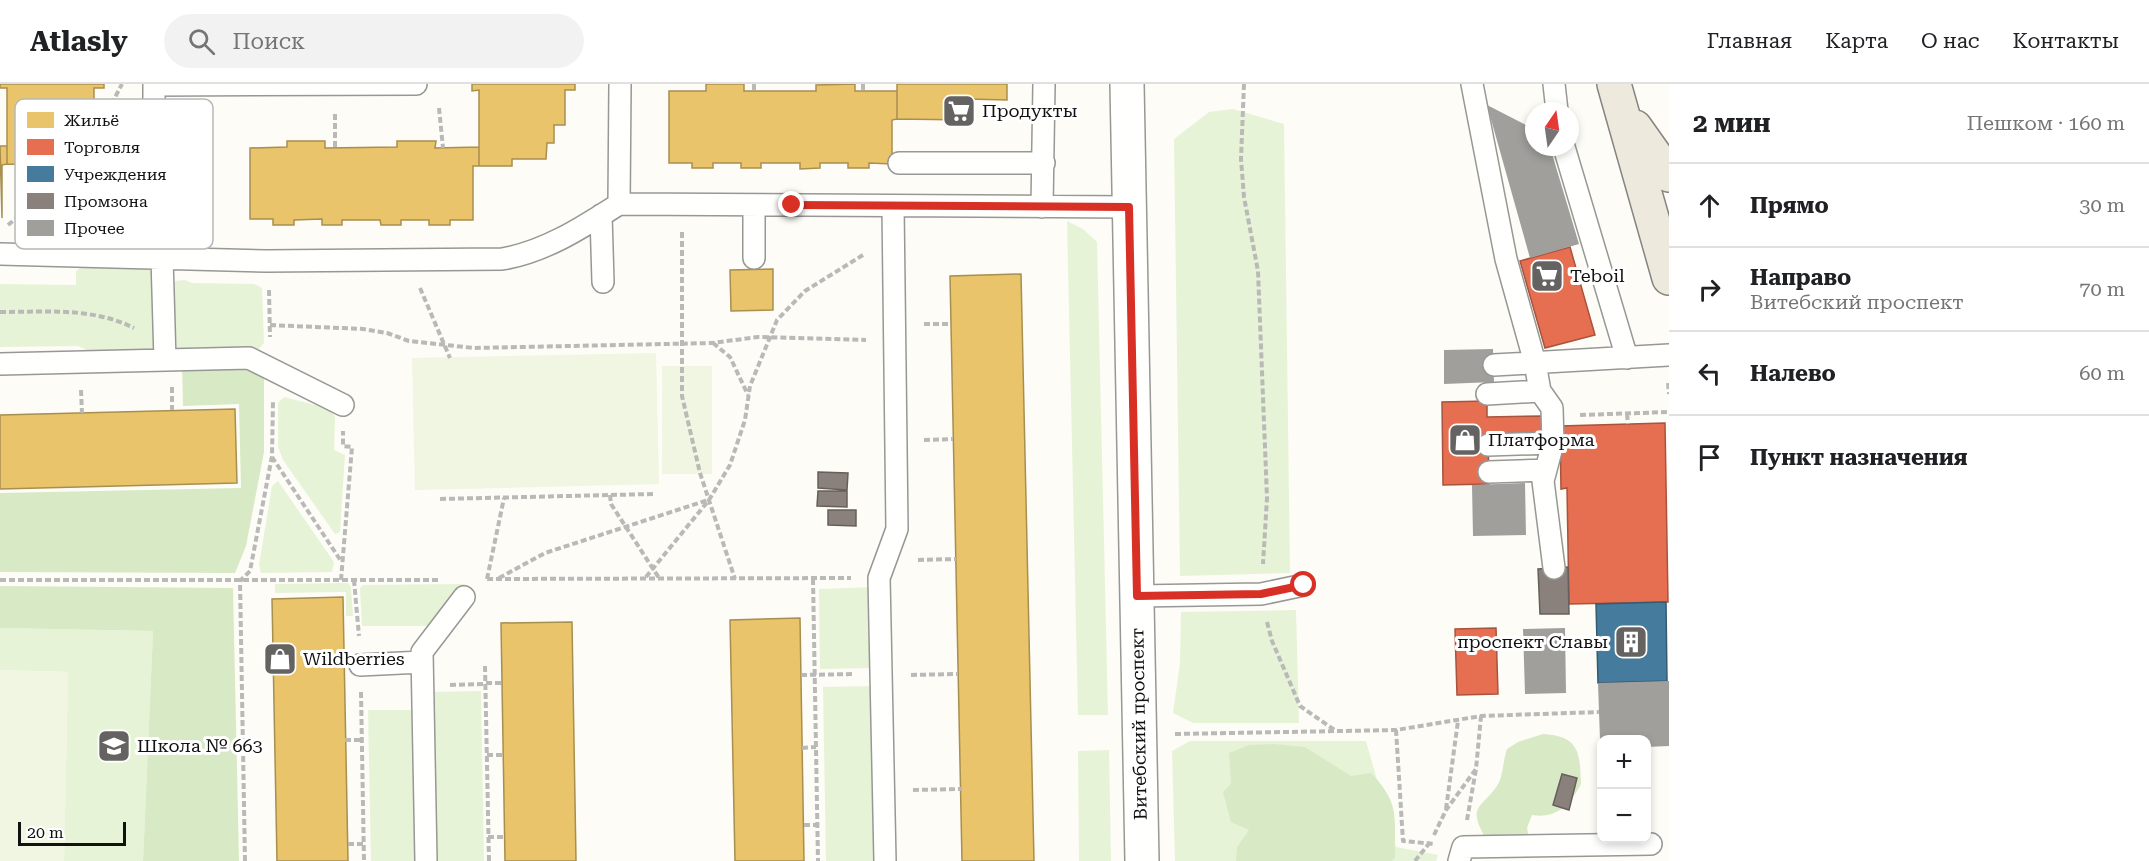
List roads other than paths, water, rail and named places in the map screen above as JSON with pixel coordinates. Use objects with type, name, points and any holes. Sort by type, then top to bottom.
[{"type":"main road","points":[[1618,96],[1669,174]]},
{"type":"main road","points":[[1618,96],[1669,278]]},
{"type":"street","name":"Витебский проспект","points":[[1127,84],[1142,861]]},
{"type":"lane","points":[[154,99],[154,84],[416,84]]},
{"type":"lane","points":[[603,282],[620,84]]},
{"type":"lane","points":[[1042,207],[1044,84]]},
{"type":"lane","points":[[1472,84],[1506,259],[1535,363],[1540,391],[1552,408],[1553,443],[1535,509],[1554,568]]},
{"type":"lane","points":[[1554,84],[1556,102]]},
{"type":"lane","points":[[1567,156],[1627,358]]},
{"type":"lane","points":[[899,163],[1044,163]]},
{"type":"lane","points":[[0,254],[266,261],[502,259],[519,256],[562,238],[610,209],[681,205],[1129,207]]},
{"type":"lane","points":[[754,205],[754,258]]},
{"type":"lane","points":[[885,861],[881,675],[882,569],[897,529],[893,206]]},
{"type":"lane","points":[[158,249],[165,354]]},
{"type":"lane","points":[[0,364],[165,354],[249,358],[343,405]]},
{"type":"lane","points":[[1494,365],[1669,355]]},
{"type":"lane","points":[[1487,394],[1540,391]]},
{"type":"lane","points":[[1488,445],[1553,443]]},
{"type":"lane","points":[[1489,472],[1546,470]]},
{"type":"lane","points":[[1137,596],[1261,594],[1304,585]]},
{"type":"lane","points":[[426,861],[422,652],[470,588]]},
{"type":"lane","points":[[360,665],[422,662]]},
{"type":"lane","points":[[1461,854],[1651,844]]},
{"type":"place","name":"Продукты","points":[[959,111]]},
{"type":"place","name":"Teboil","points":[[1547,276]]},
{"type":"place","name":"Платформа","points":[[1465,440]]},
{"type":"place","name":"проспект Славы","points":[[1631,642]]},
{"type":"place","name":"Wildberries","points":[[280,659]]},
{"type":"place","name":"Школа № 663","points":[[114,746]]}]
